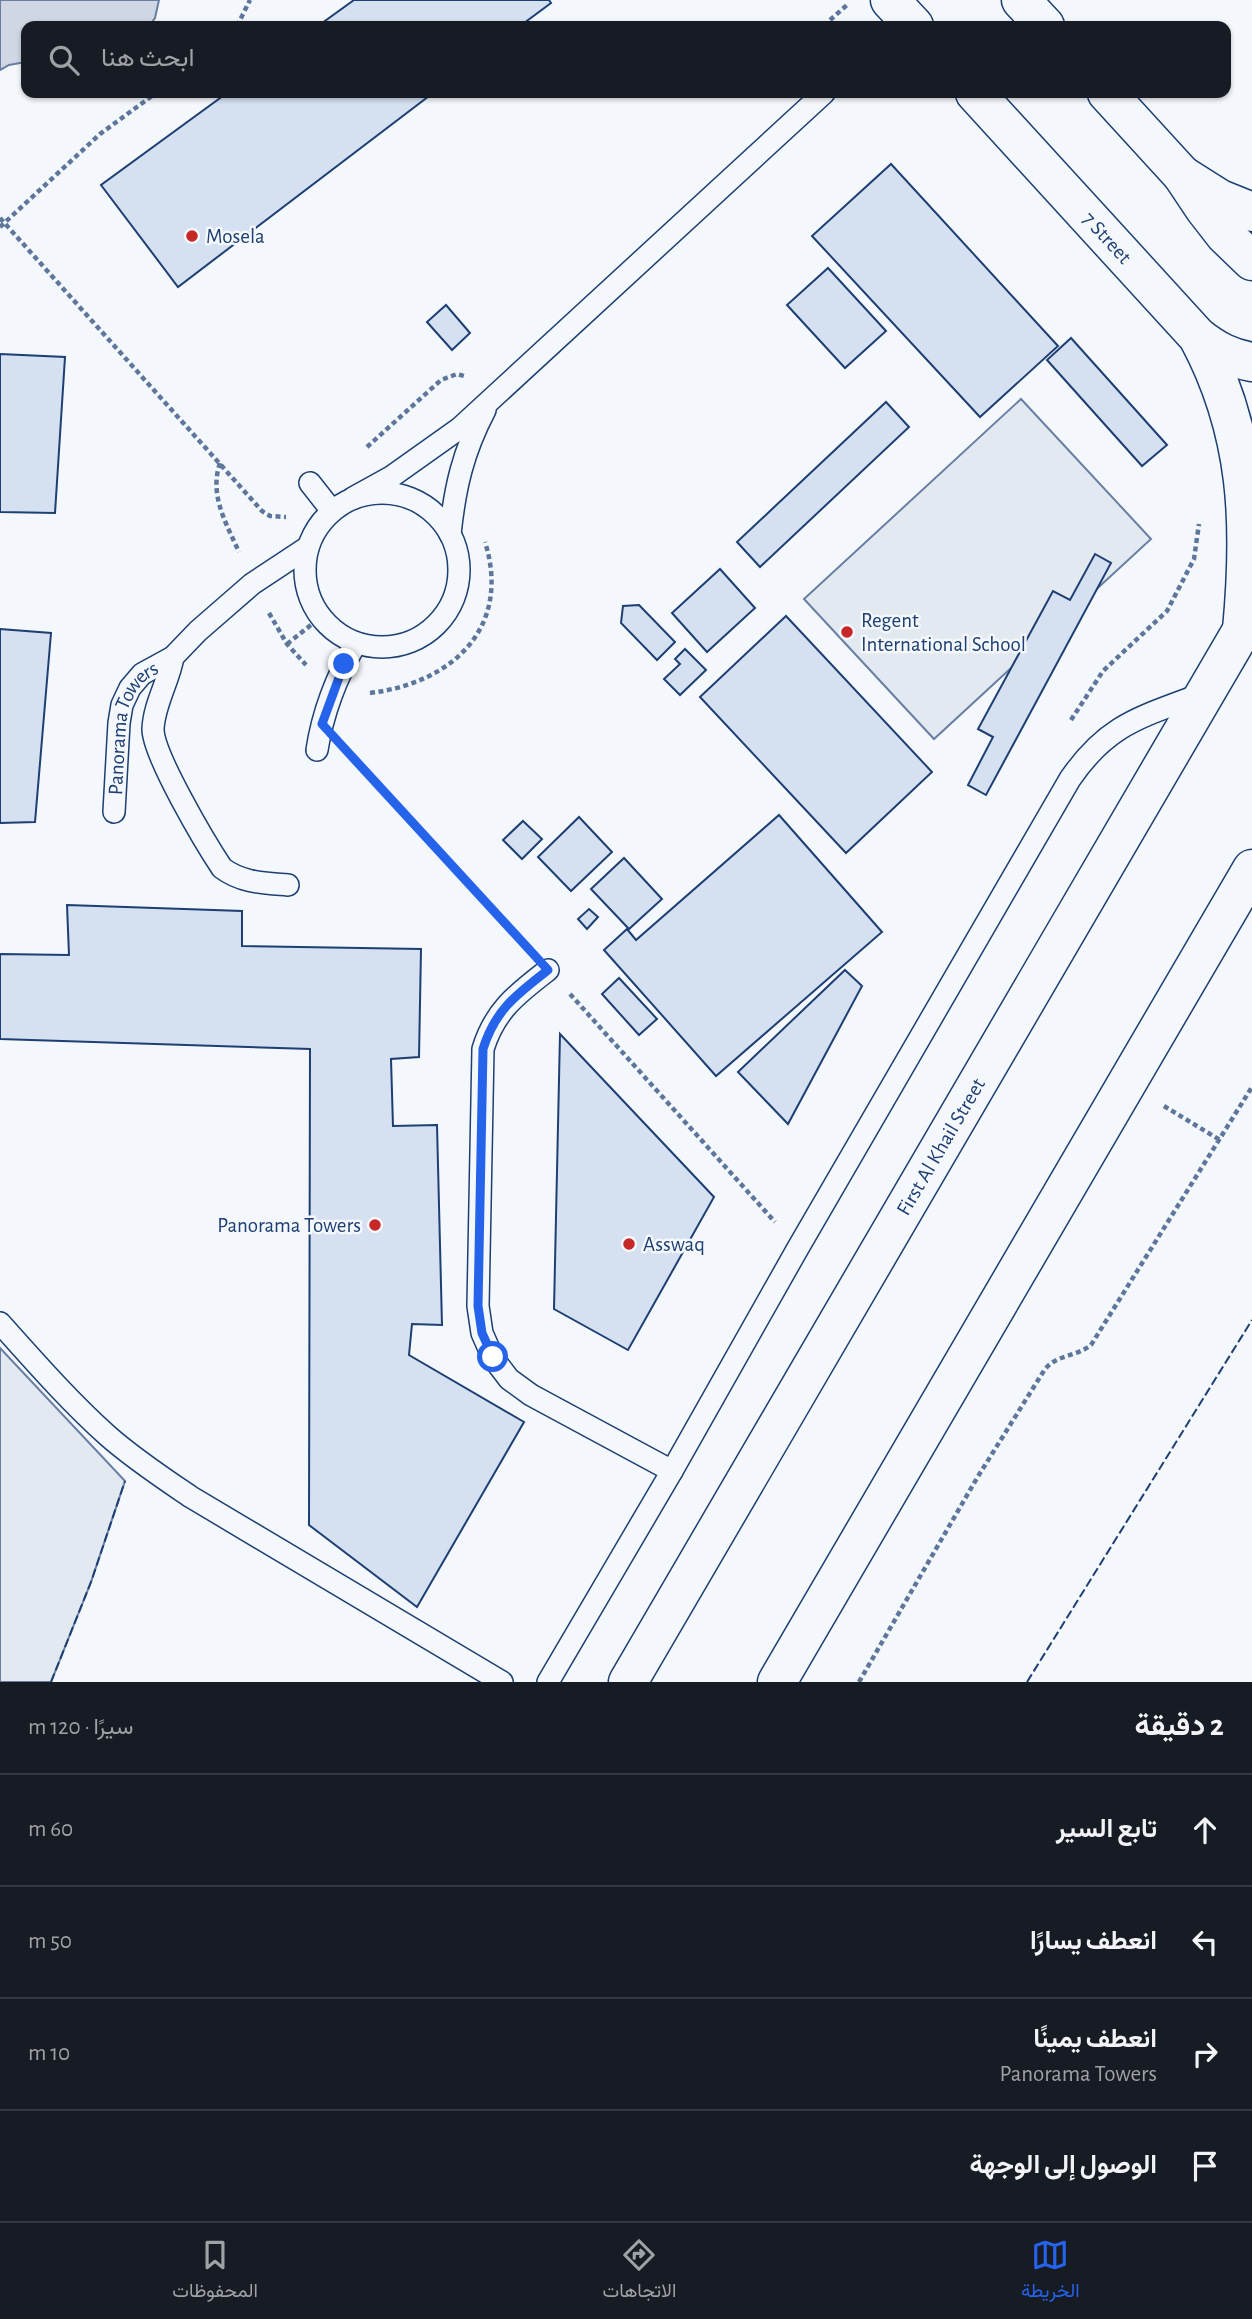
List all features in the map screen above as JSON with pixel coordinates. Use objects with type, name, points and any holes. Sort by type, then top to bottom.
[{"type":"main road","name":"7 Street","points":[[980,98],[1198,337],[1215,350],[1234,359],[1252,362]]},
{"type":"main road","points":[[1112,98],[1182,175],[1218,226],[1252,261]]},
{"type":"main road","points":[[1182,175],[1220,198],[1252,212]]},
{"type":"main road","name":"First Al Khail Street","points":[[628,1682],[1247,622],[1252,556],[1248,483],[1234,418],[1212,363],[1198,337]]},
{"type":"main road","points":[[777,1682],[1252,869]]},
{"type":"lane","points":[[353,498],[381,492],[408,498],[433,512],[450,534],[458,559],[457,586],[448,610],[431,630],[407,643],[381,647],[356,643],[336,632],[321,617],[309,596],[304,571],[308,547],[317,527],[332,511],[353,498],[391,477],[460,428],[819,98]]},
{"type":"lane","points":[[450,534],[461,464],[491,399]]},
{"type":"lane","points":[[314,487],[332,511]]},
{"type":"lane","name":"Panorama Towers","points":[[114,812],[119,723],[122,705],[130,688],[142,674],[173,657],[252,584],[308,547]]},
{"type":"lane","points":[[317,750],[334,686],[356,643]]},
{"type":"lane","name":"Panorama Towers","points":[[173,657],[153,732],[162,760],[222,869],[234,877],[249,881],[288,885]]},
{"type":"lane","points":[[548,1682],[1070,779],[1097,744],[1114,730],[1206,692]]},
{"type":"lane","points":[[548,970],[514,996],[489,1029],[483,1049],[478,1306],[482,1333],[493,1357],[509,1379],[531,1395],[672,1471]]},
{"type":"lane","points":[[0,1323],[65,1394],[110,1437],[170,1483],[502,1682]]},
{"type":"path","points":[[240,21],[250,0]]},
{"type":"path","points":[[829,21],[852,0]]},
{"type":"path","points":[[149,98],[100,134],[1,222],[262,511],[270,516],[288,516],[314,487],[449,376],[457,374],[466,377],[491,399]]},
{"type":"path","points":[[220,463],[216,476],[219,504],[252,584],[287,644],[301,661],[334,686],[366,693],[406,686],[430,676],[452,662],[468,647],[481,629],[489,609],[493,583],[490,558],[483,537]]},
{"type":"path","points":[[1070,779],[1055,763],[1056,744],[1103,671],[1167,611],[1194,559],[1199,520]]},
{"type":"path","points":[[287,644],[321,617]]},
{"type":"path","points":[[322,724],[798,1248]]},
{"type":"path","points":[[1126,1083],[1220,1140]]},
{"type":"path","points":[[859,1682],[977,1478],[1045,1369],[1061,1356],[1078,1353],[1091,1345],[1252,1087]]},
{"type":"shaded area","points":[[0,0],[159,0],[153,21],[21,21],[21,63],[0,70]]},
{"type":"shaded area","points":[[1021,399],[1151,539],[934,739],[804,599]]},
{"type":"shaded area","points":[[0,1348],[125,1481],[91,1582],[51,1682],[0,1682]]},
{"type":"building","points":[[354,0],[549,0],[551,3],[527,21],[325,21]]},
{"type":"building","name":"Mosela","points":[[220,98],[426,98],[178,287],[101,185]]},
{"type":"building","points":[[891,164],[1058,346],[980,417],[812,236]]},
{"type":"building","points":[[828,268],[886,331],[845,368],[787,305]]},
{"type":"building","points":[[446,305],[470,333],[452,350],[427,322]]},
{"type":"building","points":[[1071,338],[1167,445],[1142,466],[1047,360]]},
{"type":"building","points":[[0,354],[65,357],[55,513],[0,512]]},
{"type":"building","points":[[886,402],[909,427],[760,567],[737,542]]},
{"type":"building","points":[[1095,554],[1111,563],[986,795],[968,785],[993,737],[978,729],[1053,591],[1070,600]]},
{"type":"building","points":[[720,569],[755,608],[707,652],[672,613]]},
{"type":"building","points":[[639,605],[675,642],[657,660],[621,623],[623,606]]},
{"type":"building","points":[[786,616],[932,772],[846,853],[700,697]]},
{"type":"building","points":[[0,629],[51,633],[35,822],[0,823]]},
{"type":"building","points":[[685,649],[706,670],[680,695],[664,679],[680,664],[675,659]]},
{"type":"building","points":[[779,815],[882,932],[716,1076],[604,950],[627,929],[636,940]]},
{"type":"building","points":[[579,817],[612,852],[571,891],[538,857]]},
{"type":"building","points":[[523,821],[542,839],[522,859],[503,840]]},
{"type":"building","points":[[624,858],[662,899],[629,929],[591,889]]},
{"type":"building","name":"Panorama Towers","points":[[67,905],[242,911],[242,946],[421,949],[419,1057],[391,1059],[393,1126],[437,1125],[442,1325],[412,1324],[409,1355],[524,1422],[417,1607],[309,1525],[310,1049],[0,1039],[0,954],[69,955]]},
{"type":"building","points":[[589,909],[598,917],[587,929],[578,919]]},
{"type":"building","points":[[845,970],[862,986],[788,1124],[738,1072]]},
{"type":"building","points":[[619,978],[657,1019],[639,1035],[602,994]]},
{"type":"building","points":[[560,1034],[714,1197],[628,1350],[554,1309]]},
{"type":"fence","points":[[1027,1682],[1252,1320]]},
{"type":"fence","points":[[51,1682],[91,1582],[125,1481]]},
{"type":"place","name":"Mosela","points":[[192,236]]},
{"type":"place","name":"Regent International School","points":[[847,632]]},
{"type":"place","name":"Panorama Towers","points":[[375,1225]]},
{"type":"place","name":"Asswaq","points":[[629,1244]]},
{"type":"route","points":[[344,664],[322,724],[548,970],[514,996],[489,1029],[483,1049],[478,1306],[482,1333],[493,1357]]}]
